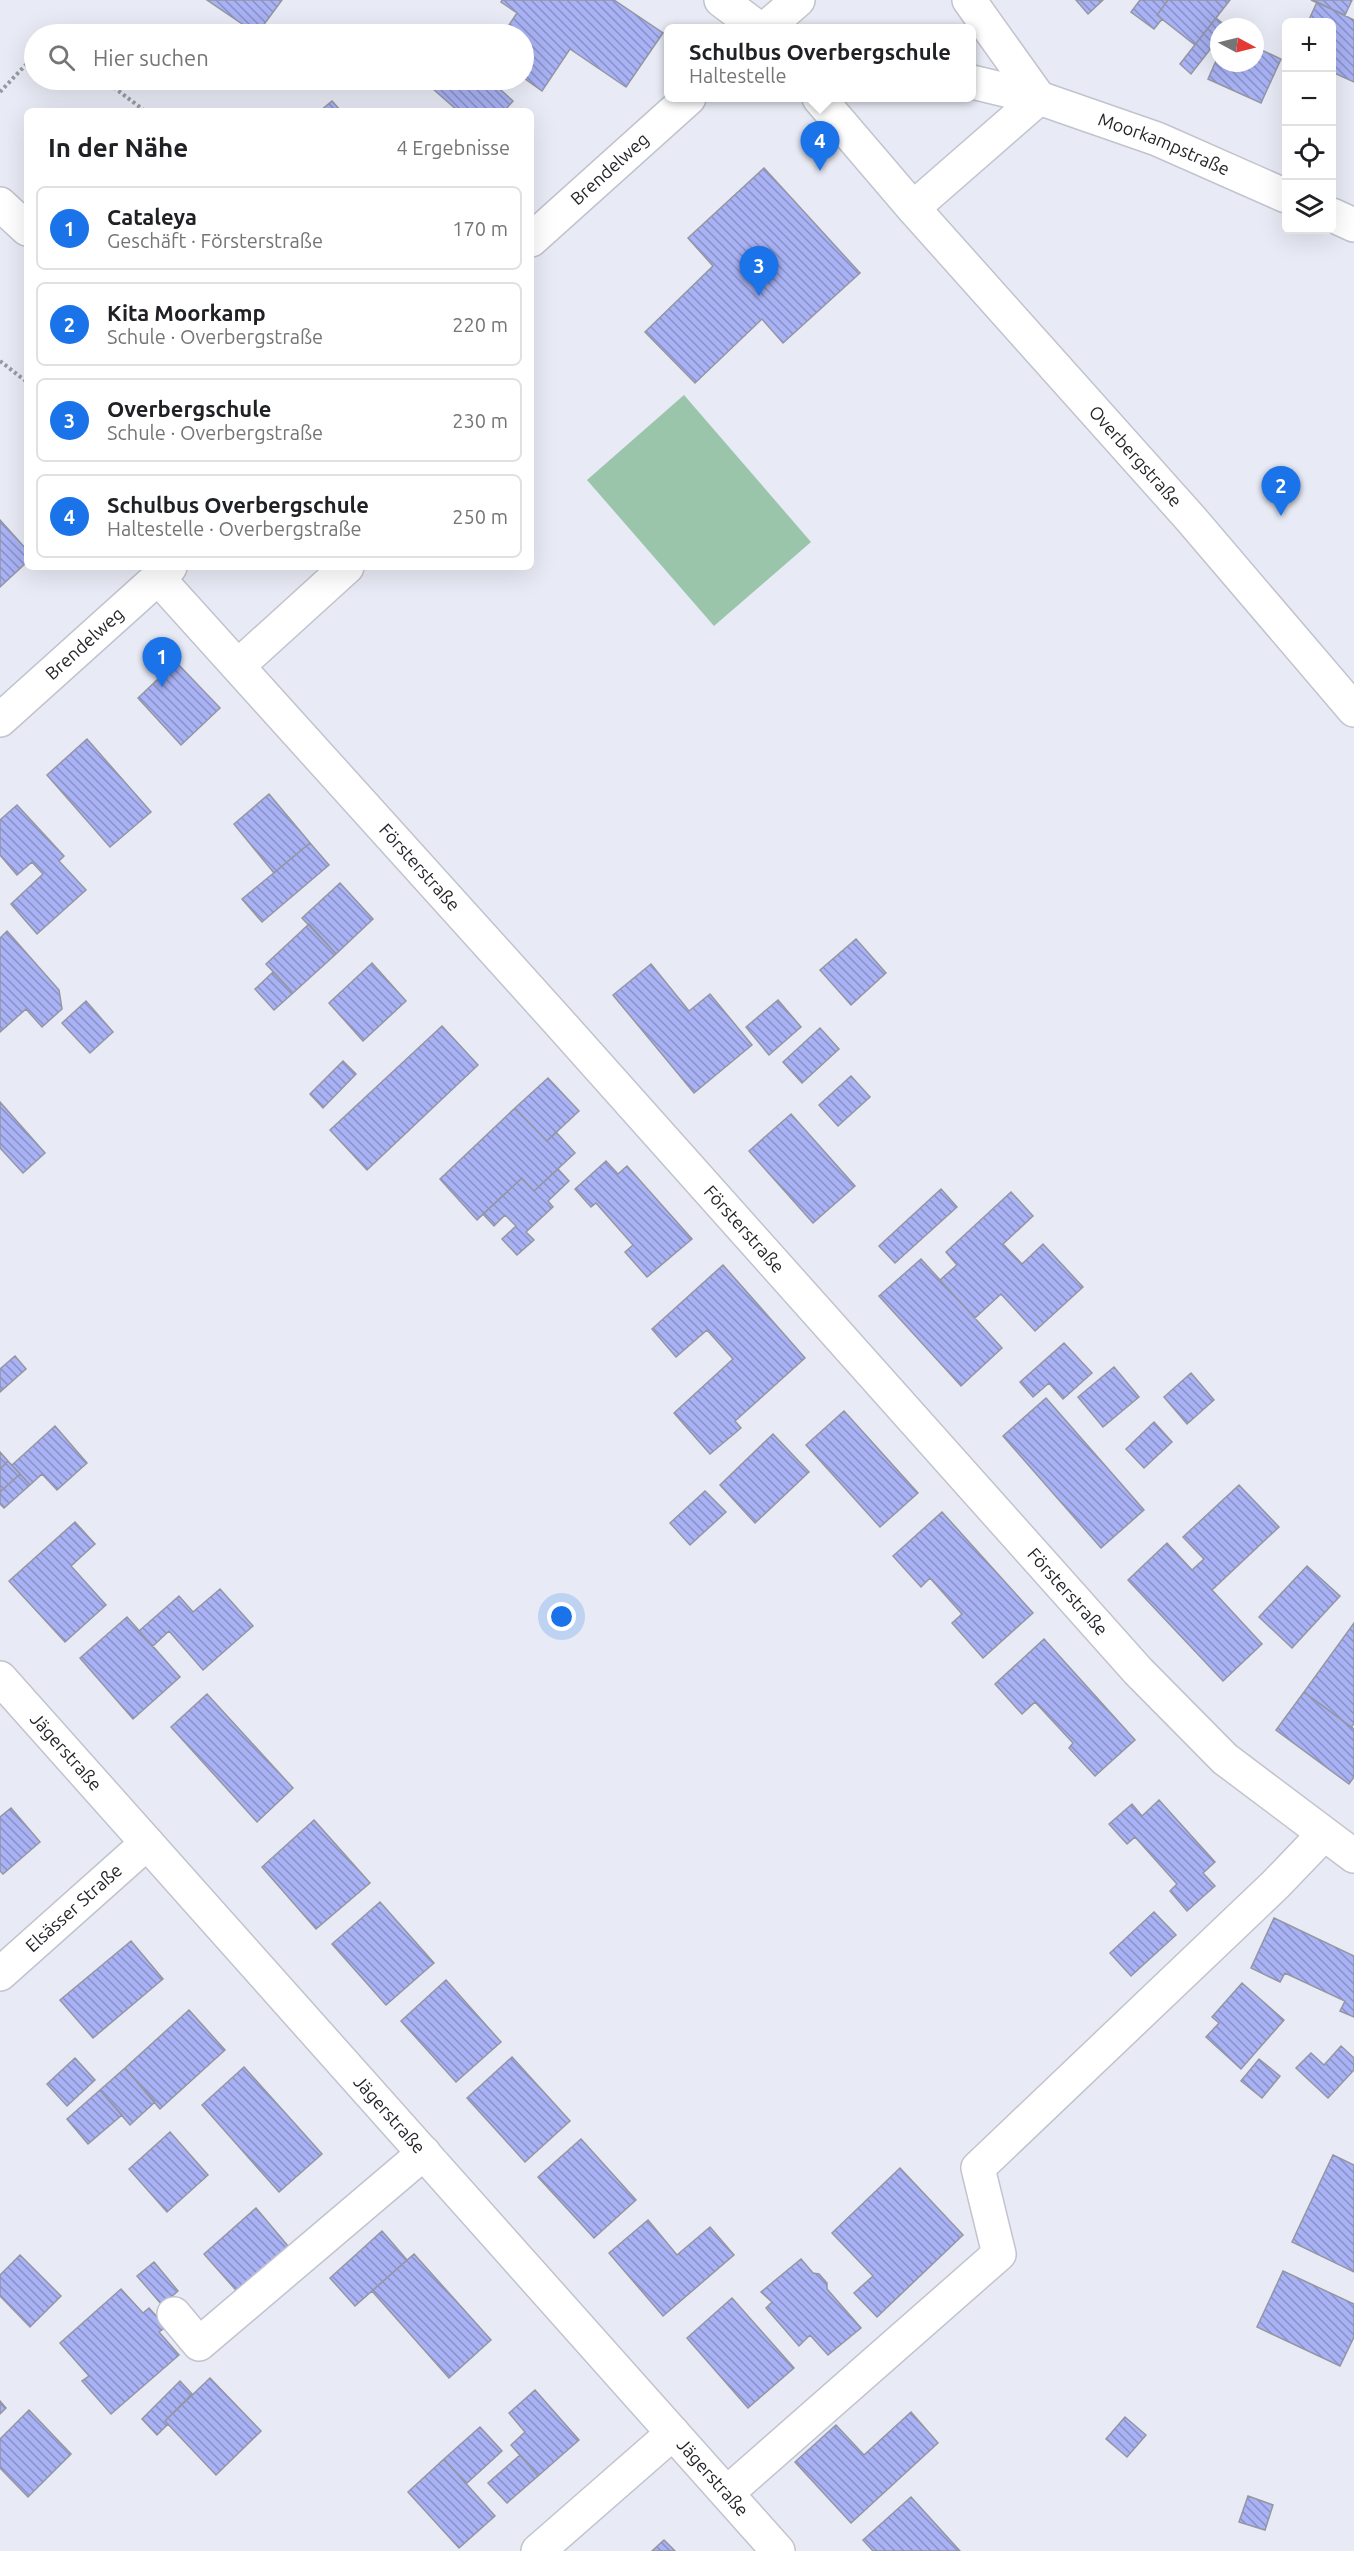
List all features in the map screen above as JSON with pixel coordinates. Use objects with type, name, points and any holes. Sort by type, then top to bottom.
[{"type":"street","points":[[721,0],[753,24]]},
{"type":"street","points":[[771,24],[798,0]]},
{"type":"street","points":[[913,208],[1039,98],[969,0]]},
{"type":"street","name":"Moorkampstraße","points":[[976,83],[1039,98],[1157,139],[1282,194]]},
{"type":"street","name":"Brendelweg","points":[[534,237],[685,102]]},
{"type":"street","name":"Overbergstraße","points":[[822,102],[913,208],[1191,519],[1354,710]]},
{"type":"street","points":[[0,204],[24,226]]},
{"type":"street","points":[[1336,217],[1354,225]]},
{"type":"street","points":[[238,666],[344,570]]},
{"type":"street","name":"Brendelweg","points":[[0,720],[164,572]]},
{"type":"street","name":"Försterstraße","points":[[164,572],[238,666],[1138,1671],[1225,1759],[1323,1835],[1354,1856]]},
{"type":"street","name":"Jägerstraße","points":[[0,1678],[778,2551]]},
{"type":"street","points":[[727,2493],[999,2253],[978,2168],[1275,1885],[1323,1835]]},
{"type":"street","name":"Elsässer Straße","points":[[0,1974],[147,1843]]},
{"type":"street","points":[[174,2314],[199,2344],[424,2152]]},
{"type":"street","points":[[538,2551],[673,2433]]},
{"type":"path","points":[[0,92],[24,67]]},
{"type":"path","points":[[118,90],[142,108]]},
{"type":"path","points":[[0,361],[24,380]]},
{"type":"green space","points":[[684,395],[811,542],[714,626],[587,480]]},
{"type":"building","points":[[207,0],[282,0],[264,24],[242,24]]},
{"type":"building","points":[[502,0],[614,0],[663,33],[626,87],[570,49],[542,91],[534,85],[534,24],[510,24],[517,13],[501,2]]},
{"type":"building","points":[[1076,0],[1103,0],[1088,14]]},
{"type":"building","points":[[1140,0],[1168,0],[1157,15],[1162,19],[1154,29],[1131,12]]},
{"type":"building","points":[[1168,0],[1230,0],[1216,18],[1210,18],[1210,26],[1195,45],[1157,15]]},
{"type":"building","points":[[1311,0],[1352,0],[1345,15]]},
{"type":"building","points":[[1317,2],[1354,20],[1354,82],[1336,74],[1336,18],[1310,18]]},
{"type":"building","points":[[1210,26],[1210,50],[1191,74],[1180,64]]},
{"type":"building","points":[[1264,51],[1281,59],[1261,103],[1208,79],[1211,72],[1264,72]]},
{"type":"building","points":[[434,90],[501,90],[513,101],[507,108],[455,108]]},
{"type":"building","points":[[332,101],[338,108],[324,108]]},
{"type":"building","points":[[764,168],[860,273],[783,343],[762,319],[695,383],[645,332],[713,266],[688,238]]},
{"type":"building","points":[[0,520],[24,547],[24,565],[0,587]]},
{"type":"building","points":[[176,662],[220,708],[181,745],[138,698]]},
{"type":"building","points":[[87,739],[151,812],[110,847],[47,775]]},
{"type":"building","points":[[269,794],[310,843],[274,873],[234,824]]},
{"type":"building","points":[[17,805],[64,856],[59,861],[86,890],[37,934],[11,904],[43,874],[32,862],[17,875],[0,855],[0,820]]},
{"type":"building","points":[[310,843],[329,865],[262,922],[242,899]]},
{"type":"building","points":[[340,883],[373,919],[336,954],[302,918]]},
{"type":"building","points":[[309,924],[336,954],[293,993],[266,964]]},
{"type":"building","points":[[7,931],[59,990],[62,1009],[42,1027],[26,1009],[0,1032],[0,938]]},
{"type":"building","points":[[856,939],[886,973],[851,1005],[820,970]]},
{"type":"building","points":[[372,963],[406,1001],[363,1041],[329,1003]]},
{"type":"building","points":[[651,964],[689,1011],[710,994],[752,1045],[694,1093],[613,995]]},
{"type":"building","points":[[273,972],[293,993],[274,1010],[255,989]]},
{"type":"building","points":[[778,1000],[801,1027],[769,1055],[746,1027]]},
{"type":"building","points":[[86,1001],[113,1032],[90,1053],[62,1023]]},
{"type":"building","points":[[442,1026],[478,1065],[367,1170],[330,1130]]},
{"type":"building","points":[[820,1028],[839,1049],[802,1083],[783,1062]]},
{"type":"building","points":[[343,1061],[356,1074],[323,1108],[310,1094]]},
{"type":"building","points":[[851,1076],[870,1097],[838,1126],[819,1105]]},
{"type":"building","points":[[548,1078],[579,1111],[547,1141],[515,1108]]},
{"type":"building","points":[[0,1102],[45,1153],[23,1173],[0,1148]]},
{"type":"building","points":[[515,1108],[547,1141],[556,1132],[575,1153],[534,1191],[522,1178],[477,1220],[440,1179]]},
{"type":"building","points":[[791,1114],[855,1186],[813,1223],[749,1151]]},
{"type":"building","points":[[606,1161],[618,1174],[627,1166],[692,1239],[647,1277],[625,1252],[633,1245],[596,1203],[591,1207],[575,1189]]},
{"type":"building","points":[[558,1169],[569,1181],[548,1201],[553,1207],[526,1232],[534,1240],[517,1255],[502,1239],[516,1226],[505,1215],[494,1226],[483,1214],[522,1178],[534,1191]]},
{"type":"building","points":[[941,1189],[957,1207],[895,1263],[879,1246]]},
{"type":"building","points":[[1011,1192],[1033,1216],[1003,1244],[1022,1264],[1043,1244],[1083,1287],[1035,1331],[1001,1294],[975,1318],[940,1280],[957,1265],[946,1252]]},
{"type":"building","points":[[921,1259],[1002,1348],[961,1386],[879,1296]]},
{"type":"building","points":[[723,1265],[805,1358],[735,1421],[741,1428],[710,1454],[674,1413],[733,1359],[707,1330],[676,1357],[652,1329]]},
{"type":"building","points":[[1064,1343],[1092,1373],[1063,1399],[1049,1383],[1033,1397],[1020,1382]]},
{"type":"building","points":[[15,1356],[26,1369],[0,1392],[0,1369]]},
{"type":"building","points":[[1114,1367],[1139,1397],[1103,1427],[1078,1397]]},
{"type":"building","points":[[1191,1373],[1214,1400],[1187,1424],[1164,1397]]},
{"type":"building","points":[[1046,1398],[1144,1510],[1101,1548],[1003,1436]]},
{"type":"building","points":[[844,1411],[918,1493],[880,1527],[806,1445]]},
{"type":"building","points":[[1154,1422],[1172,1442],[1144,1468],[1126,1449]]},
{"type":"building","points":[[55,1426],[87,1463],[57,1490],[42,1474],[30,1485],[12,1465]]},
{"type":"building","points":[[773,1434],[809,1472],[755,1523],[720,1485]]},
{"type":"building","points":[[0,1452],[8,1461],[0,1469]]},
{"type":"building","points":[[8,1461],[20,1474],[0,1492],[0,1469]]},
{"type":"building","points":[[20,1474],[30,1485],[4,1508],[0,1504],[0,1492]]},
{"type":"building","points":[[1239,1485],[1279,1527],[1212,1590],[1262,1644],[1223,1681],[1128,1580],[1167,1543],[1192,1570],[1204,1559],[1183,1537]]},
{"type":"building","points":[[705,1491],[726,1512],[690,1545],[670,1523]]},
{"type":"building","points":[[942,1512],[1033,1613],[983,1658],[952,1623],[962,1614],[930,1578],[921,1587],[893,1556]]},
{"type":"building","points":[[75,1522],[95,1544],[71,1566],[106,1605],[65,1642],[9,1581]]},
{"type":"building","points":[[1307,1566],[1340,1596],[1292,1648],[1259,1617]]},
{"type":"building","points":[[220,1589],[253,1626],[203,1670],[169,1631],[153,1646],[139,1631],[179,1596],[193,1612]]},
{"type":"building","points":[[127,1617],[180,1677],[133,1719],[80,1658]]},
{"type":"building","points":[[1354,1623],[1354,1724],[1351,1727],[1304,1692]]},
{"type":"building","points":[[1044,1639],[1135,1740],[1095,1776],[1069,1748],[1073,1743],[1035,1702],[1022,1714],[995,1684]]},
{"type":"building","points":[[1304,1692],[1354,1729],[1354,1777],[1349,1784],[1276,1730]]},
{"type":"building","points":[[207,1694],[293,1788],[257,1822],[171,1727]]},
{"type":"building","points":[[1159,1800],[1215,1862],[1203,1873],[1215,1886],[1187,1911],[1170,1891],[1177,1884],[1135,1837],[1127,1844],[1109,1824],[1132,1804],[1142,1816]]},
{"type":"building","points":[[11,1808],[40,1842],[3,1874],[0,1871],[0,1817]]},
{"type":"building","points":[[314,1820],[370,1883],[316,1929],[262,1867]]},
{"type":"building","points":[[380,1902],[434,1963],[386,2005],[332,1944]]},
{"type":"building","points":[[1154,1912],[1176,1935],[1131,1976],[1110,1953]]},
{"type":"building","points":[[1274,1918],[1354,1956],[1354,2017],[1340,2011],[1345,2001],[1285,1973],[1280,1982],[1251,1968]]},
{"type":"building","points":[[131,1941],[163,1979],[93,2038],[60,2000]]},
{"type":"building","points":[[446,1980],[501,2042],[456,2082],[401,2021]]},
{"type":"building","points":[[1242,1983],[1284,2020],[1241,2069],[1206,2037],[1219,2023],[1212,2017]]},
{"type":"building","points":[[189,2010],[225,2050],[160,2109],[125,2068]]},
{"type":"building","points":[[1341,2046],[1354,2058],[1354,2070],[1328,2098],[1296,2068],[1311,2053],[1324,2065]]},
{"type":"building","points":[[512,2057],[570,2121],[525,2162],[467,2098]]},
{"type":"building","points":[[75,2058],[95,2080],[67,2106],[47,2084]]},
{"type":"building","points":[[1259,2059],[1280,2076],[1262,2098],[1241,2081]]},
{"type":"building","points":[[244,2067],[322,2154],[279,2192],[202,2105]]},
{"type":"building","points":[[125,2068],[155,2102],[130,2125],[100,2090]]},
{"type":"building","points":[[100,2090],[122,2115],[88,2144],[67,2119]]},
{"type":"building","points":[[170,2132],[208,2175],[167,2212],[129,2169]]},
{"type":"building","points":[[581,2139],[636,2200],[594,2238],[538,2177]]},
{"type":"building","points":[[1333,2155],[1354,2165],[1354,2272],[1292,2242]]},
{"type":"building","points":[[900,2168],[963,2235],[877,2317],[854,2293],[873,2276],[832,2233]]},
{"type":"building","points":[[256,2208],[293,2252],[242,2297],[204,2254]]},
{"type":"building","points":[[648,2220],[677,2255],[710,2227],[734,2255],[663,2316],[609,2253]]},
{"type":"building","points":[[382,2231],[407,2260],[355,2306],[330,2278]]},
{"type":"building","points":[[414,2254],[491,2340],[449,2378],[372,2291]]},
{"type":"building","points":[[20,2255],[61,2296],[30,2327],[0,2296],[0,2275]]},
{"type":"building","points":[[801,2259],[813,2273],[819,2274],[827,2283],[827,2289],[861,2328],[828,2355],[810,2335],[799,2346],[766,2308],[772,2302],[761,2292]]},
{"type":"building","points":[[154,2262],[178,2291],[162,2305],[137,2276]]},
{"type":"building","points":[[1283,2271],[1354,2304],[1354,2337],[1340,2366],[1257,2327]]},
{"type":"building","points":[[121,2289],[143,2313],[149,2308],[166,2327],[159,2332],[179,2355],[111,2414],[82,2381],[89,2376],[60,2343]]},
{"type":"building","points":[[732,2298],[794,2368],[748,2408],[687,2338]]},
{"type":"building","points":[[210,2378],[261,2431],[216,2475],[165,2421]]},
{"type":"building","points":[[180,2381],[192,2394],[165,2421],[168,2424],[157,2435],[142,2419]]},
{"type":"building","points":[[535,2390],[579,2440],[538,2476],[511,2445],[525,2432],[509,2413]]},
{"type":"building","points":[[0,2401],[6,2408],[0,2414]]},
{"type":"building","points":[[29,2410],[71,2454],[28,2497],[0,2468],[0,2439]]},
{"type":"building","points":[[911,2412],[938,2443],[851,2523],[795,2462],[836,2425],[864,2455]]},
{"type":"building","points":[[1125,2417],[1146,2435],[1127,2457],[1106,2439]]},
{"type":"building","points":[[480,2427],[502,2451],[466,2484],[444,2459]]},
{"type":"building","points":[[520,2455],[538,2476],[507,2503],[488,2483]]},
{"type":"building","points":[[444,2459],[495,2516],[459,2548],[408,2492]]},
{"type":"building","points":[[1248,2496],[1273,2505],[1265,2530],[1239,2522]]},
{"type":"building","points":[[911,2497],[960,2551],[873,2551],[863,2540]]},
{"type":"building","points":[[664,2540],[675,2551],[652,2551]]},
{"type":"place","name":"Schulbus Overbergschule","points":[[820,171]]},
{"type":"place","name":"Overbergschule","points":[[759,296]]},
{"type":"place","name":"Kita Moorkamp","points":[[1281,516]]},
{"type":"place","name":"Cataleya","points":[[162,687]]}]
